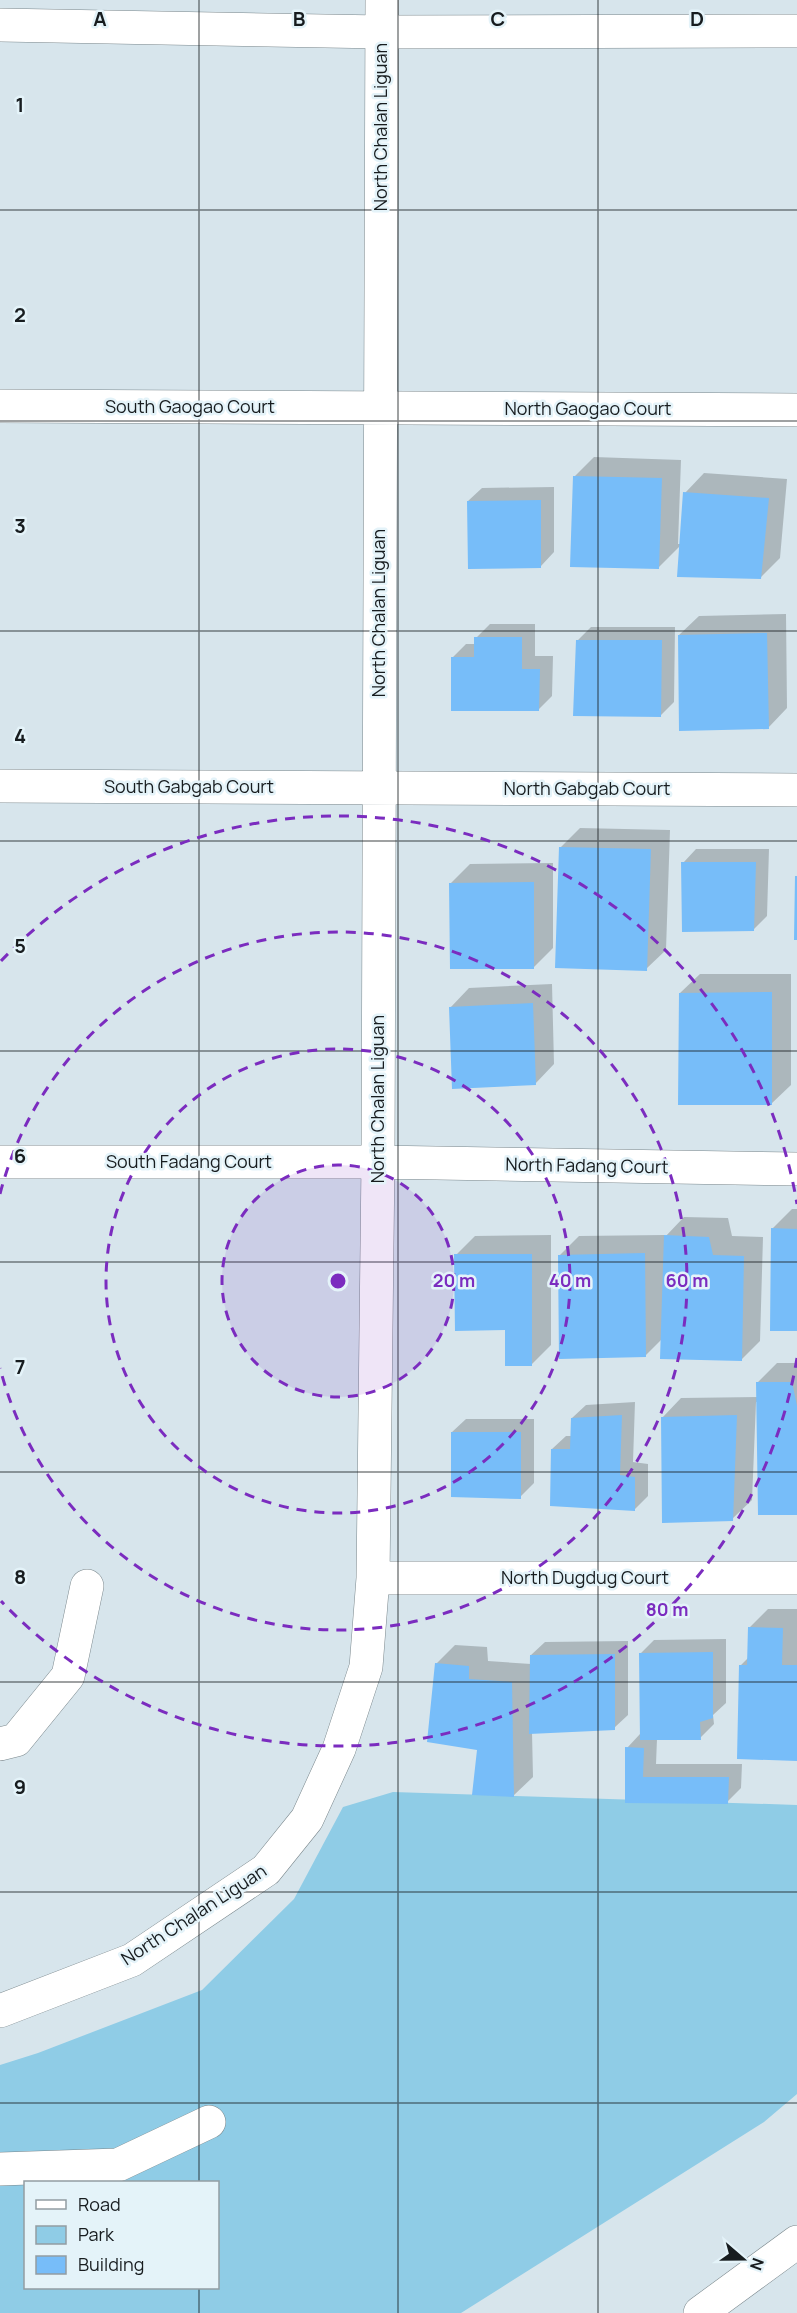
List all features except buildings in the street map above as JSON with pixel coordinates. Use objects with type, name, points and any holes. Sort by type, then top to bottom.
[{"type":"street","points":[[0,25],[382,16],[797,31]]},
{"type":"street","name":"North Chalan Liguan","points":[[0,2011],[132,1960],[266,1870],[307,1819],[339,1749],[366,1667],[373,1578],[378,1162],[382,16]]},
{"type":"street","name":"South Gaogao Court","points":[[0,406],[380,409]]},
{"type":"street","name":"North Gaogao Court","points":[[380,409],[797,410]]},
{"type":"street","name":"South Gabgab Court","points":[[0,786],[378,788]]},
{"type":"street","name":"North Gabgab Court","points":[[378,788],[797,790]]},
{"type":"street","name":"South Fadang Court","points":[[0,1162],[378,1162]]},
{"type":"street","name":"North Fadang Court","points":[[378,1162],[797,1169]]},
{"type":"street","name":"North Dugdug Court","points":[[373,1578],[797,1578]]},
{"type":"street","points":[[0,1744],[16,1740],[68,1676],[87,1586]]},
{"type":"street","points":[[0,2169],[118,2165],[209,2122]]},
{"type":"street","points":[[700,2313],[797,2242]]},
{"type":"green space","points":[[393,1792],[797,1805],[797,2094],[764,2122],[461,2313],[0,2313],[0,2065],[38,2053],[202,1990],[294,1899],[343,1807]]}]
